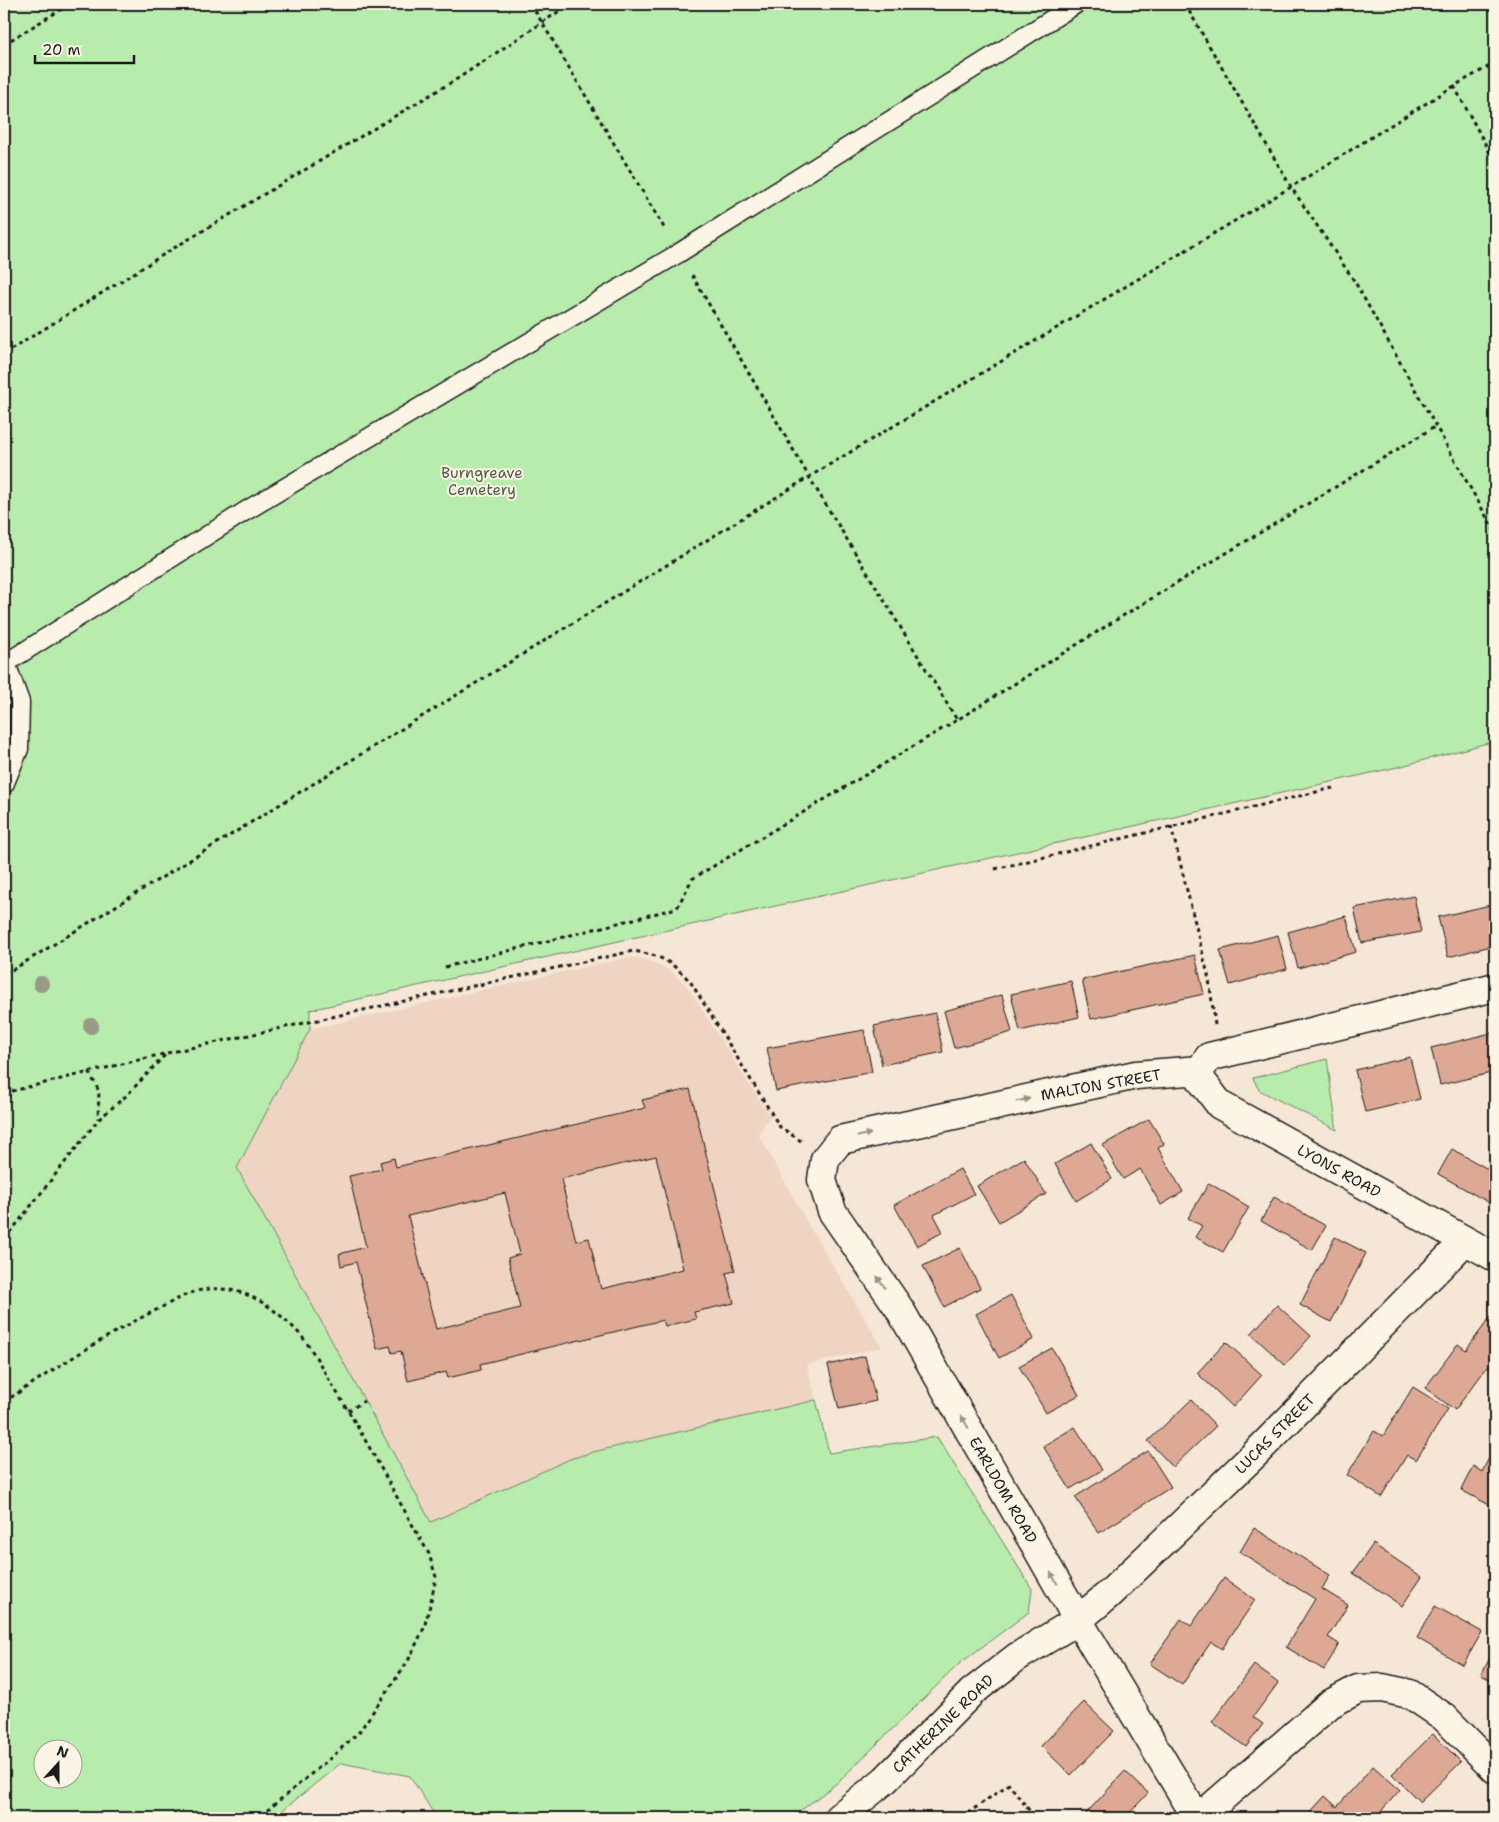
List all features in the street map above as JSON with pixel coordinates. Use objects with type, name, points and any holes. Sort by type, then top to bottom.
[{"type":"street","name":"MALTON STREET","points":[[826,1159],[840,1140],[1136,1075],[1210,1063],[1495,987]]},
{"type":"street","name":"LYONS ROAD","points":[[1210,1063],[1201,1080],[1220,1105],[1495,1257]]},
{"type":"street","name":"EARLDOM ROAD","points":[[826,1159],[822,1180],[832,1211],[899,1308],[1078,1620],[1198,1818]]},
{"type":"street","name":"LUCAS STREET","points":[[1078,1620],[1108,1595],[1253,1456],[1466,1241]]},
{"type":"street","name":"CATHERINE ROAD","points":[[838,1818],[885,1780],[972,1692],[1017,1657],[1078,1620]]},
{"type":"street","points":[[1198,1818],[1330,1704],[1358,1689],[1382,1688],[1410,1694],[1444,1718],[1495,1769]]},
{"type":"lane","points":[[4,785],[19,749],[20,702],[5,663],[244,512],[679,252],[1076,4]]},
{"type":"path","points":[[4,44],[70,4]]},
{"type":"path","points":[[532,4],[679,252],[809,477],[957,720]]},
{"type":"path","points":[[4,354],[174,248],[456,79],[570,4]]},
{"type":"path","points":[[1185,4],[1291,187],[1355,282],[1495,532]]},
{"type":"path","points":[[4,972],[14,969],[809,477],[1495,63]]},
{"type":"path","points":[[1454,86],[1495,162]]},
{"type":"path","points":[[445,967],[677,908],[692,879],[957,720],[1116,620],[1436,426]]},
{"type":"path","points":[[995,869],[1333,788]]},
{"type":"path","points":[[1171,826],[1210,979],[1210,1063]]},
{"type":"path","points":[[4,1093],[167,1052],[633,950],[653,954],[672,964],[690,981],[780,1127],[826,1159]]},
{"type":"path","points":[[481,984],[482,991]]},
{"type":"path","points":[[4,1238],[98,1120],[127,1094],[167,1052]]},
{"type":"path","points":[[88,1072],[99,1091],[98,1120]]},
{"type":"path","points":[[4,1402],[68,1359],[129,1324],[188,1294],[208,1289],[227,1289],[246,1293],[261,1301],[297,1330],[348,1410],[429,1554],[436,1577],[431,1601],[424,1628],[408,1661],[359,1732],[258,1818]]},
{"type":"path","points":[[348,1410],[364,1401]]},
{"type":"path","points":[[960,1818],[1009,1784],[1035,1818]]},
{"type":"shaded area","points":[[626,958],[638,958],[649,961],[669,970],[686,985],[696,1000],[770,1117],[760,1130],[760,1137],[809,1226],[882,1347],[807,1365],[816,1400],[570,1459],[431,1523],[237,1168],[310,1029]]},
{"type":"green space","name":"Burngreave Cemetery","points":[[4,4],[1495,4],[1495,741],[1398,767],[310,1010],[310,1029],[237,1168],[431,1522],[570,1459],[816,1400],[829,1453],[937,1437],[1032,1589],[1029,1612],[959,1664],[837,1783],[791,1818],[463,1818],[434,1814],[410,1776],[341,1763],[273,1818],[4,1818]]},
{"type":"green space","points":[[1327,1059],[1337,1130],[1259,1090],[1253,1078]]},
{"type":"building","points":[[1414,896],[1421,932],[1362,943],[1354,908]]},
{"type":"building","points":[[1495,904],[1495,945],[1448,957],[1438,917]]},
{"type":"building","points":[[1346,916],[1356,952],[1298,968],[1288,932]]},
{"type":"building","points":[[1278,935],[1287,969],[1230,985],[1220,950]]},
{"type":"building","points":[[1195,955],[1204,994],[1091,1019],[1082,980]]},
{"type":"building","points":[[1071,981],[1079,1017],[1020,1031],[1011,994]]},
{"type":"building","points":[[1002,995],[1012,1032],[954,1048],[944,1011]]},
{"type":"building","points":[[935,1013],[943,1052],[882,1065],[874,1026]]},
{"type":"building","points":[[864,1030],[872,1072],[776,1091],[767,1048]]},
{"type":"building","points":[[1495,1032],[1495,1072],[1440,1085],[1431,1048]]},
{"type":"building","points":[[1410,1057],[1420,1099],[1365,1112],[1355,1070]]},
{"type":"building","points":[[690,1089],[735,1271],[726,1273],[734,1303],[694,1312],[696,1319],[665,1326],[663,1320],[480,1364],[481,1370],[448,1378],[446,1372],[408,1381],[401,1351],[392,1353],[390,1346],[377,1349],[356,1262],[341,1266],[339,1254],[366,1247],[349,1176],[382,1169],[380,1162],[394,1158],[396,1167],[645,1108],[642,1100]],"holes":[[[656,1156],[683,1269],[601,1289],[589,1238],[576,1241],[561,1179]],[[505,1193],[520,1254],[508,1258],[520,1308],[436,1329],[408,1216]]]},
{"type":"building","points":[[1149,1119],[1164,1144],[1158,1148],[1183,1192],[1161,1205],[1140,1169],[1123,1179],[1103,1145]]},
{"type":"building","points":[[1091,1143],[1112,1179],[1076,1201],[1055,1164]]},
{"type":"building","points":[[1452,1149],[1495,1173],[1495,1206],[1438,1174]]},
{"type":"building","points":[[1024,1158],[1046,1194],[999,1222],[977,1186]]},
{"type":"building","points":[[960,1169],[974,1194],[934,1215],[943,1232],[917,1246],[894,1205]]},
{"type":"building","points":[[1209,1183],[1249,1207],[1223,1252],[1195,1237],[1202,1226],[1188,1218]]},
{"type":"building","points":[[1274,1197],[1326,1226],[1312,1250],[1261,1221]]},
{"type":"building","points":[[1335,1237],[1366,1253],[1331,1322],[1300,1305]]},
{"type":"building","points":[[960,1248],[980,1288],[944,1307],[923,1266]]},
{"type":"building","points":[[1011,1295],[1034,1339],[999,1358],[976,1314]]},
{"type":"building","points":[[1277,1305],[1311,1336],[1285,1365],[1251,1334]]},
{"type":"building","points":[[1495,1311],[1495,1371],[1488,1366],[1455,1410],[1425,1388],[1458,1344],[1466,1350]]},
{"type":"building","points":[[1226,1342],[1262,1375],[1233,1407],[1197,1373]]},
{"type":"building","points":[[1052,1348],[1079,1395],[1046,1413],[1019,1366]]},
{"type":"building","points":[[865,1356],[876,1401],[839,1409],[828,1365]]},
{"type":"building","points":[[1413,1387],[1448,1409],[1416,1460],[1407,1455],[1381,1497],[1347,1475],[1374,1431],[1383,1436]]},
{"type":"building","points":[[1191,1400],[1216,1426],[1173,1467],[1148,1441]]},
{"type":"building","points":[[1075,1427],[1102,1470],[1070,1489],[1043,1446]]},
{"type":"building","points":[[1495,1446],[1495,1508],[1461,1490],[1473,1466],[1482,1472]]},
{"type":"building","points":[[1148,1451],[1171,1487],[1099,1533],[1075,1497]]},
{"type":"building","points":[[1254,1528],[1330,1575],[1322,1589],[1348,1605],[1328,1637],[1339,1644],[1324,1670],[1286,1647],[1315,1599],[1240,1552]]},
{"type":"building","points":[[1373,1544],[1422,1577],[1402,1606],[1353,1573]]},
{"type":"building","points":[[1224,1578],[1255,1600],[1222,1649],[1211,1642],[1182,1685],[1150,1664],[1181,1619],[1191,1626]]},
{"type":"building","points":[[1435,1606],[1482,1632],[1463,1665],[1417,1638]]},
{"type":"building","points":[[1495,1651],[1495,1682],[1481,1675]]},
{"type":"building","points":[[1254,1665],[1278,1683],[1253,1717],[1263,1724],[1246,1747],[1212,1722]]},
{"type":"building","points":[[1084,1702],[1114,1731],[1071,1775],[1041,1746]]},
{"type":"building","points":[[1433,1734],[1461,1762],[1420,1802],[1392,1774]]},
{"type":"building","points":[[1373,1766],[1400,1790],[1375,1818],[1305,1818],[1325,1796],[1337,1807]]},
{"type":"building","points":[[1125,1771],[1148,1793],[1125,1818],[1082,1818]]}]
